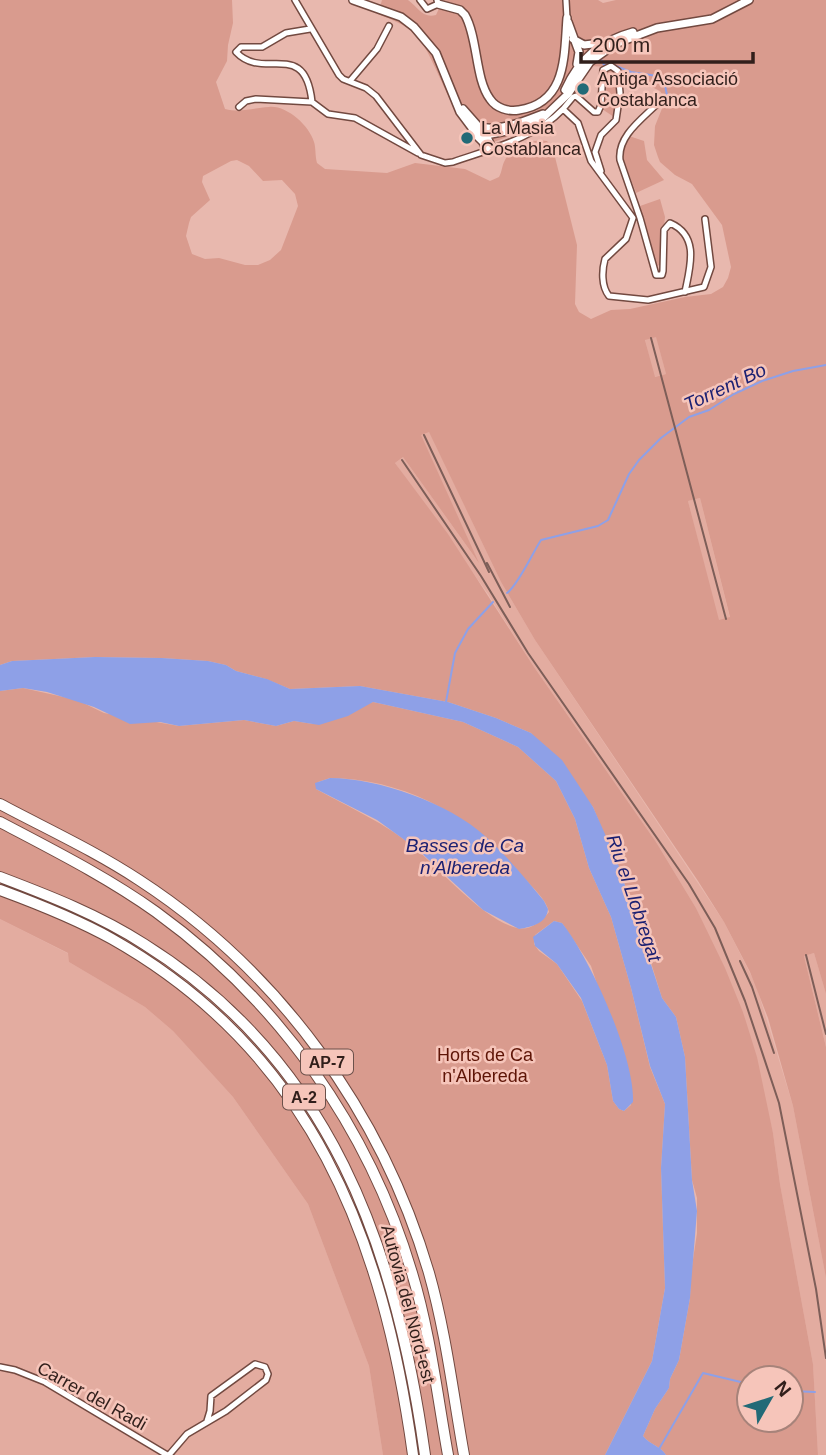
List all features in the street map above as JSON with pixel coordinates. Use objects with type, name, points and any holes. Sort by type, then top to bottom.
[{"type":"highway","name":"AP-7","points":[[0,804],[139,880],[187,914],[271,992],[332,1068],[378,1146],[404,1202],[421,1248],[440,1316],[464,1455]]},
{"type":"highway","name":"AP-7","points":[[0,822],[110,881],[176,927],[219,963],[255,999],[315,1073],[365,1156],[403,1245],[424,1319],[448,1455]]},
{"type":"highway","name":"Autovia del Nord-est","points":[[0,877],[90,914],[168,960],[229,1011],[292,1080],[337,1151],[364,1205],[373,1230],[400,1322],[418,1405],[425,1455]]},
{"type":"highway","name":"Autovia del Nord-est","points":[[0,890],[84,924],[155,966],[227,1025],[288,1096],[328,1158],[366,1246],[389,1326],[413,1455]]},
{"type":"main road","points":[[353,0],[393,13],[408,21],[430,45],[455,104],[487,144]]},
{"type":"main road","points":[[487,144],[543,118],[561,100],[588,55],[606,43],[629,33],[712,19],[749,0]]},
{"type":"main road","points":[[438,2],[460,10],[465,15],[487,94],[493,103],[508,110],[526,109],[540,103],[552,92],[564,66],[570,39],[567,18]]},
{"type":"main road","points":[[579,69],[621,41],[657,28]]},
{"type":"main road","points":[[570,39],[588,55]]},
{"type":"main road","points":[[581,48],[606,43]]},
{"type":"main road","points":[[579,69],[581,48]]},
{"type":"main road","points":[[588,55],[601,52]]},
{"type":"main road","points":[[472,124],[486,128],[505,126],[550,112]]},
{"type":"main road","points":[[487,144],[505,126]]},
{"type":"street","points":[[295,0],[339,75],[376,96],[421,155]]},
{"type":"street","points":[[421,0],[427,9],[438,2]]},
{"type":"street","points":[[566,0],[567,18]]},
{"type":"street","points":[[350,81],[377,49],[389,26]]},
{"type":"street","points":[[310,29],[286,33],[262,47],[240,47],[236,52],[240,57],[255,62],[296,67],[308,81],[312,102]]},
{"type":"street","points":[[239,107],[246,101],[256,99],[312,102],[328,114],[355,118],[421,155],[445,163],[453,162],[487,144],[539,128],[563,109],[574,96],[594,112],[598,112],[601,108],[603,71],[611,66],[618,71],[620,93],[616,120],[601,135],[595,152],[605,181]]},
{"type":"street","points":[[660,101],[632,129],[619,152],[656,275],[662,275],[663,271],[666,225],[675,225],[689,241],[692,253],[685,292]]},
{"type":"street","points":[[563,109],[578,123],[591,161],[637,218]]},
{"type":"street","points":[[637,218],[626,239],[605,259],[603,276],[606,293],[613,297],[638,300],[704,287],[708,281],[711,257],[705,219]]},
{"type":"street","points":[[168,1455],[187,1434],[226,1411],[266,1380],[268,1374],[265,1367],[255,1364],[211,1396],[207,1421]]},
{"type":"street","name":"Carrer del Radi","points":[[0,1367],[44,1382],[168,1455]]},
{"type":"street","points":[[211,1404],[226,1411]]},
{"type":"shaded area","points":[[656,336],[666,374],[654,377],[645,339]]},
{"type":"shaded area","points":[[429,431],[501,582],[535,640],[724,922],[756,985],[793,1106],[826,1278],[826,1455],[818,1455],[813,1364],[773,1133],[743,1012],[696,908],[656,842],[534,667],[488,594],[395,463],[403,457],[476,559],[420,434]]},
{"type":"shaded area","points":[[700,498],[730,618],[718,621],[688,501]]},
{"type":"shaded area","points":[[0,919],[69,954],[69,962],[145,1007],[173,1031],[233,1097],[308,1204],[369,1366],[383,1455],[0,1455]]},
{"type":"shaded area","points":[[814,953],[826,994],[826,1047],[804,956]]},
{"type":"green space","points":[[0,0],[232,0],[233,23],[227,61],[216,82],[225,109],[276,107],[296,117],[314,142],[317,163],[325,169],[387,173],[415,163],[465,169],[490,181],[499,177],[508,155],[517,147],[530,142],[547,141],[553,149],[577,245],[575,304],[579,312],[591,319],[611,310],[711,294],[723,287],[728,278],[731,267],[722,225],[692,184],[675,175],[658,157],[654,145],[655,126],[664,97],[660,91],[611,67],[589,66],[559,111],[550,118],[496,141],[478,139],[458,115],[416,35],[403,25],[378,14],[382,0],[408,0],[424,14],[431,16],[436,15],[443,0],[598,0],[603,3],[616,0],[826,0],[826,994],[814,953],[804,956],[826,1047],[826,1278],[793,1106],[768,1018],[750,972],[724,922],[535,640],[501,582],[429,432],[421,435],[479,563],[403,457],[395,463],[448,534],[534,667],[656,842],[696,908],[725,968],[757,1057],[773,1133],[813,1364],[818,1455],[666,1455],[643,1436],[655,1409],[669,1388],[679,1360],[690,1298],[697,1233],[697,1198],[692,1180],[685,1057],[676,1017],[662,998],[632,902],[593,807],[531,733],[448,702],[360,686],[290,689],[208,661],[95,657],[12,661],[0,665]],"holes":[[[237,160],[249,166],[263,181],[282,180],[295,194],[298,206],[281,250],[270,260],[258,265],[245,265],[219,258],[205,259],[192,254],[186,236],[191,217],[210,200],[202,182],[203,176]],[[656,337],[666,374],[655,377],[645,340]],[[700,498],[730,617],[719,620],[688,501]]]},
{"type":"green space","points":[[607,70],[616,70],[619,99],[614,117],[602,109]]},
{"type":"green space","points":[[629,136],[644,141],[647,160],[664,180],[636,193],[622,155]]},
{"type":"green space","points":[[660,199],[665,217],[660,265],[656,266],[640,206]]},
{"type":"green space","name":"Horts de Ca n'Albereda","points":[[23,688],[77,700],[104,713],[179,726],[244,720],[276,726],[294,721],[313,724],[373,702],[463,722],[518,747],[556,781],[575,819],[589,868],[611,917],[650,1067],[665,1104],[661,1168],[665,1288],[652,1361],[605,1455],[383,1455],[369,1366],[308,1204],[233,1097],[173,1031],[145,1007],[69,962],[68,953],[0,919],[0,691]],"holes":[[[330,778],[359,780],[413,794],[462,820],[505,857],[539,894],[549,912],[535,925],[522,929],[491,916],[404,840],[316,789],[318,782]],[[554,921],[562,923],[591,966],[631,1085],[631,1105],[624,1111],[613,1101],[607,1065],[582,1001],[557,964],[534,944],[535,935]]]},
{"type":"water","points":[[95,657],[208,661],[290,689],[360,686],[448,702],[531,733],[562,760],[593,807],[617,861],[662,998],[676,1017],[685,1057],[692,1180],[697,1211],[690,1298],[679,1360],[669,1388],[655,1409],[643,1436],[666,1455],[605,1455],[652,1361],[665,1288],[661,1168],[665,1104],[650,1066],[611,917],[589,868],[575,819],[556,781],[518,747],[463,722],[373,702],[348,716],[319,725],[294,721],[276,726],[244,720],[179,726],[160,722],[130,724],[94,707],[47,692],[23,688],[0,691],[0,665],[12,661]]},
{"type":"water","name":"Basses de Ca n'Albereda","points":[[330,778],[369,782],[391,788],[433,803],[470,824],[501,851],[544,901],[548,909],[545,918],[534,925],[519,929],[483,910],[417,849],[377,820],[316,789],[315,783]]},
{"type":"water","name":"Basses de Ca n'Albereda","points":[[554,921],[562,923],[585,959],[619,1035],[632,1083],[633,1102],[624,1111],[613,1101],[607,1065],[581,998],[557,964],[535,946],[533,937]]},
{"type":"waterway","points":[[601,59],[604,65],[611,64],[631,72],[657,76],[664,81],[667,95],[672,96]]},
{"type":"waterway","name":"Torrent Bo","points":[[507,593],[541,540],[598,526],[608,520],[629,474],[639,460],[661,438],[689,417],[709,410],[762,381],[793,371],[826,365]]},
{"type":"waterway","name":"Torrent Bo","points":[[446,702],[455,653],[468,629],[493,602]]},
{"type":"waterway","points":[[659,1449],[703,1373],[735,1381]]},
{"type":"waterway","points":[[805,1392],[815,1392]]},
{"type":"railway","points":[[651,338],[726,619]]},
{"type":"railway","points":[[424,435],[489,572]]},
{"type":"railway","points":[[402,460],[481,576],[528,653],[689,884],[715,928],[745,1001],[779,1103],[816,1289],[826,1358]]},
{"type":"railway","points":[[487,563],[510,607]]},
{"type":"railway","points":[[806,955],[826,1034]]},
{"type":"railway","points":[[740,961],[752,987],[774,1053]]},
{"type":"place","name":"Antiga Associació Costablanca","points":[[583,89]]},
{"type":"place","name":"La Masia Costablanca","points":[[467,138]]},
{"type":"water label","name":"Riu el Llobregat","points":[[634,898]]}]
